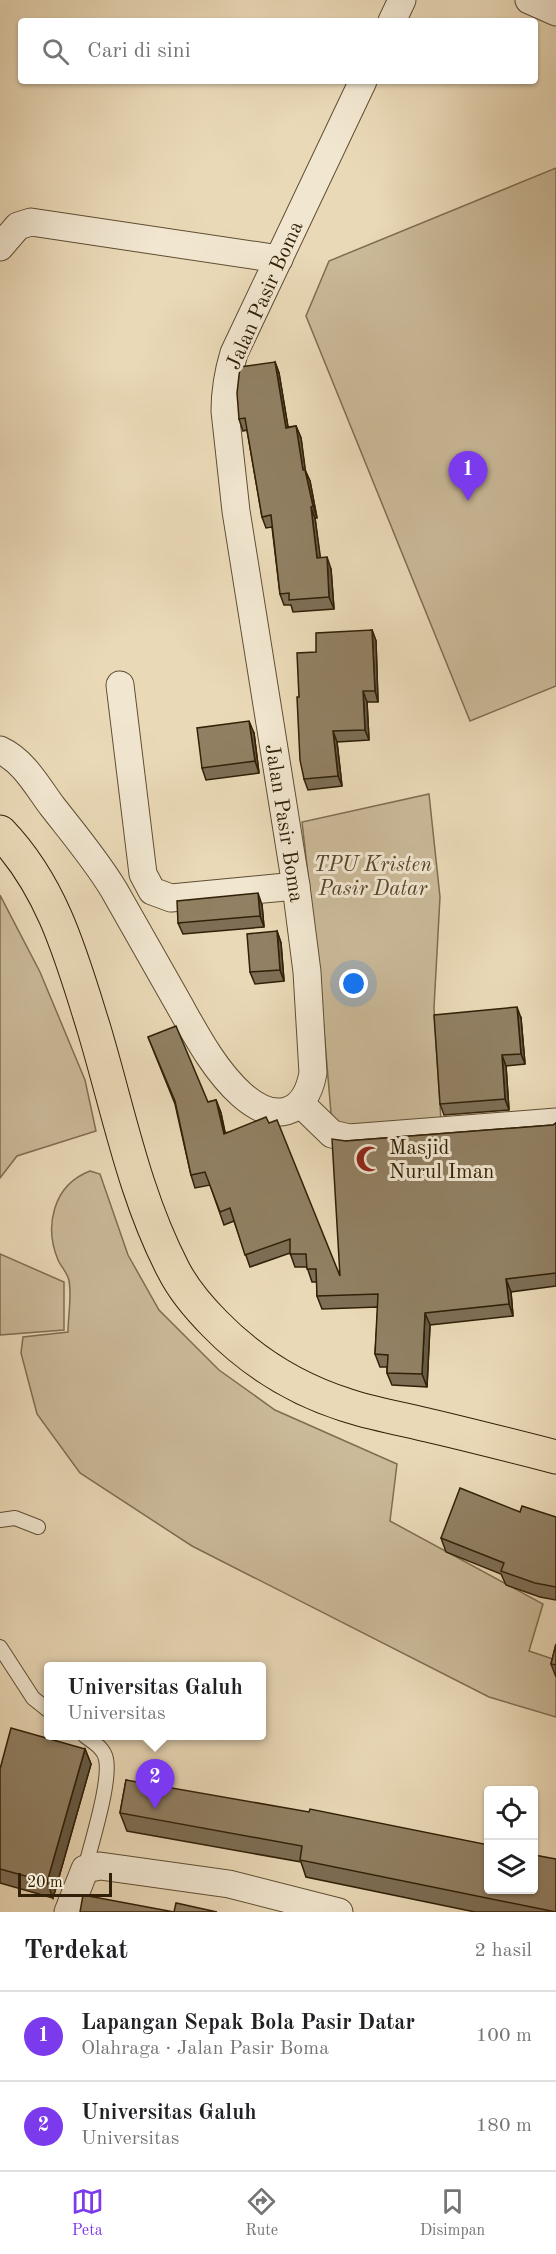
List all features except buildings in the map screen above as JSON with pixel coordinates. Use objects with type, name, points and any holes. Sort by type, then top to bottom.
[{"type":"highway","points":[[0,832],[17,849],[46,893],[67,942],[141,1194],[173,1270],[200,1309],[234,1343],[267,1369],[303,1388],[346,1405],[556,1457]]},
{"type":"street","points":[[393,18],[402,0]]},
{"type":"street","points":[[529,0],[556,12]]},
{"type":"street","name":"Jalan Pasir Boma","points":[[301,1104],[310,1089],[313,1073],[307,972],[296,886],[236,511],[225,411],[226,382],[234,353],[362,84]]},
{"type":"street","points":[[0,247],[18,225],[31,222],[279,258]]},
{"type":"street","points":[[120,685],[143,874],[152,891],[171,898],[296,886]]},
{"type":"street","points":[[0,750],[20,763],[99,868],[196,1036],[224,1075],[241,1094],[258,1107],[273,1112],[289,1112],[301,1104],[332,1134],[349,1138],[556,1122]]},
{"type":"street","points":[[68,1912],[85,1869],[100,1866],[229,1884],[339,1912]]},
{"type":"lane","points":[[0,1520],[15,1518],[38,1527]]},
{"type":"lane","points":[[0,1647],[33,1698],[44,1707]]},
{"type":"lane","points":[[85,1869],[107,1767],[102,1750],[89,1740]]},
{"type":"green space","points":[[556,168],[556,686],[470,721],[306,316],[329,261]]},
{"type":"green space","name":"TPU Kristen Pasir Datar","points":[[429,794],[440,897],[434,1008],[441,1121],[347,1128],[333,1120],[331,1113],[319,971],[302,822]]},
{"type":"green space","points":[[0,895],[40,972],[85,1080],[96,1131],[17,1156],[0,1178]]},
{"type":"green space","points":[[90,1171],[100,1174],[128,1255],[159,1310],[219,1370],[275,1410],[397,1464],[390,1521],[543,1604],[529,1651],[556,1660],[556,1717],[489,1697],[192,1546],[80,1473],[37,1414],[21,1353],[23,1337],[68,1332],[70,1287],[54,1247],[52,1221],[60,1196],[67,1186],[77,1177]]},
{"type":"green space","points":[[0,1254],[64,1282],[64,1330],[0,1335]]},
{"type":"place","name":"Lapangan Sepak Bola Pasir Datar","points":[[468,501]]},
{"type":"place","name":"Masjid Nurul Iman","points":[[369,1159]]},
{"type":"place","name":"Universitas Galuh","points":[[155,1809]]}]
